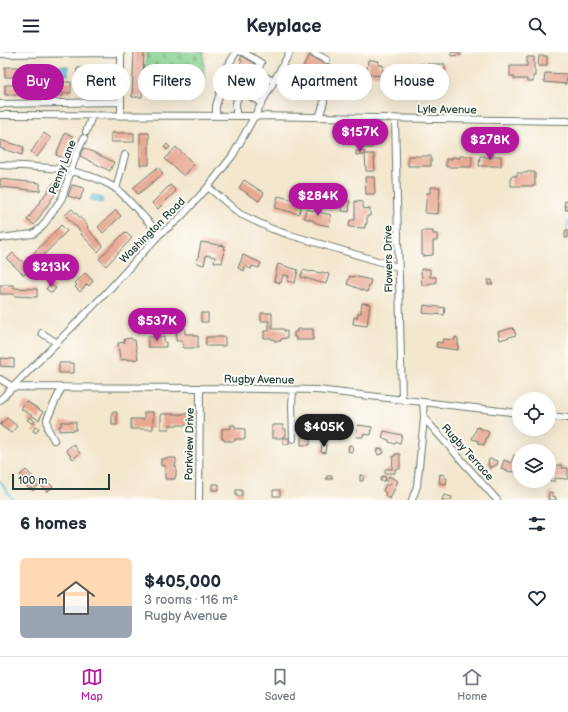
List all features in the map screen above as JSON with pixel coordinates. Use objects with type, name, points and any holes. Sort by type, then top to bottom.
[{"type":"street","points":[[0,54],[121,52],[121,116]]},
{"type":"street","points":[[216,116],[216,106],[223,79],[236,52]]},
{"type":"street","points":[[241,52],[244,52],[261,63],[257,72],[277,81]]},
{"type":"street","name":"Washington Road","points":[[0,400],[105,294],[160,234],[179,219],[208,187],[233,155],[253,116],[290,52]]},
{"type":"street","points":[[312,52],[327,60]]},
{"type":"street","points":[[236,116],[237,100]]},
{"type":"street","points":[[256,100],[261,103]]},
{"type":"street","points":[[0,104],[121,102]]},
{"type":"street","points":[[319,118],[324,102]]},
{"type":"street","name":"Lyle Avenue","points":[[0,116],[253,116],[394,119],[568,120]]},
{"type":"street","name":"Penny Lane","points":[[0,238],[33,234],[42,227],[62,198],[70,171],[92,116]]},
{"type":"street","name":"Flowers Drive","points":[[394,119],[402,399]]},
{"type":"street","points":[[116,190],[125,155]]},
{"type":"street","points":[[0,165],[52,168],[70,171],[111,185],[125,197],[160,234]]},
{"type":"street","points":[[208,187],[240,214],[272,229],[398,267]]},
{"type":"street","points":[[42,333],[57,343]]},
{"type":"street","points":[[0,379],[13,387]]},
{"type":"street","name":"Rugby Avenue","points":[[13,387],[317,390],[512,412]]},
{"type":"street","points":[[54,440],[48,429],[47,419],[62,387]]},
{"type":"street","name":"Parkview Drive","points":[[198,500],[200,388]]},
{"type":"street","points":[[293,390],[293,440]]},
{"type":"street","points":[[412,500],[417,486],[424,418],[423,402]]},
{"type":"street","points":[[556,417],[568,418]]},
{"type":"street","name":"Rugby Terrace","points":[[424,418],[497,500]]},
{"type":"green space","points":[[146,52],[204,52],[204,64],[146,64]]},
{"type":"water","points":[[64,66],[68,66],[68,75],[64,75]]},
{"type":"water","points":[[92,194],[103,198],[102,203],[90,200]]},
{"type":"building","points":[[134,52],[144,52],[143,64],[138,64],[138,97],[132,97]]},
{"type":"building","points":[[451,52],[461,52],[461,55],[451,56]]},
{"type":"building","points":[[243,54],[256,62],[255,64],[240,64],[242,61],[240,60]]},
{"type":"building","points":[[309,56],[325,64],[305,64]]},
{"type":"building","points":[[539,56],[547,56],[547,66],[538,66]]},
{"type":"building","points":[[527,57],[534,57],[535,76],[533,76],[533,82],[527,82],[527,79],[514,79],[514,76],[510,76],[510,66],[527,66]]},
{"type":"building","points":[[368,60],[379,61],[378,65],[380,65],[380,76],[372,75],[372,64],[368,64]]},
{"type":"building","points":[[5,67],[12,67],[12,77],[5,77]]},
{"type":"building","points":[[545,73],[567,74],[566,84],[544,82]]},
{"type":"building","points":[[64,82],[71,82],[71,93],[64,93]]},
{"type":"building","points":[[5,85],[12,85],[12,95],[5,95]]},
{"type":"building","points":[[363,131],[372,131],[372,148],[363,148]]},
{"type":"building","points":[[44,133],[51,138],[37,157],[31,152]]},
{"type":"building","points":[[65,133],[73,136],[64,158],[56,155]]},
{"type":"building","points":[[111,133],[134,133],[134,142],[111,142]]},
{"type":"building","points":[[140,133],[149,133],[149,165],[140,165]]},
{"type":"building","points":[[0,140],[24,147],[22,155],[0,148]]},
{"type":"building","points":[[167,144],[170,147],[167,150],[164,147]]},
{"type":"building","points":[[176,147],[194,164],[184,176],[165,159]]},
{"type":"building","points":[[84,148],[114,162],[110,171],[80,156]]},
{"type":"building","points":[[356,151],[364,151],[364,155],[356,155]]},
{"type":"building","points":[[365,154],[374,154],[375,171],[366,171]]},
{"type":"building","points":[[408,156],[431,156],[431,166],[408,166]]},
{"type":"building","points":[[460,156],[472,156],[471,167],[446,167],[446,159],[452,159],[452,157],[460,158]]},
{"type":"building","points":[[480,156],[493,158],[493,156],[501,156],[501,166],[479,166]]},
{"type":"building","points":[[158,167],[163,174],[138,194],[133,188]]},
{"type":"building","points":[[535,172],[535,186],[511,186],[511,176],[517,176],[517,173]]},
{"type":"building","points":[[365,177],[374,177],[375,194],[366,194]]},
{"type":"building","points":[[0,179],[40,183],[40,191],[0,187]]},
{"type":"building","points":[[244,180],[264,193],[259,201],[239,188]]},
{"type":"building","points":[[54,182],[60,187],[34,225],[27,220]]},
{"type":"building","points":[[72,185],[84,188],[80,200],[68,196]]},
{"type":"building","points":[[170,185],[176,191],[158,209],[152,203]]},
{"type":"building","points":[[430,187],[440,187],[438,214],[425,213],[427,193],[430,193]]},
{"type":"building","points":[[278,196],[302,202],[299,214],[275,208]]},
{"type":"building","points":[[343,201],[350,201],[349,212],[342,211]]},
{"type":"building","points":[[355,201],[363,202],[363,208],[370,209],[370,216],[367,216],[367,224],[365,224],[365,228],[349,227],[350,220],[355,220]]},
{"type":"building","points":[[565,201],[568,202],[568,210],[565,210]]},
{"type":"building","points":[[72,209],[88,226],[87,228],[103,246],[98,252],[65,215]]},
{"type":"building","points":[[306,209],[331,215],[329,226],[304,218]]},
{"type":"building","points":[[116,210],[121,216],[103,233],[98,227]]},
{"type":"building","points":[[61,225],[67,231],[35,264],[29,258]]},
{"type":"building","points":[[566,230],[568,230],[568,238],[565,238]]},
{"type":"building","points":[[422,231],[433,231],[433,234],[437,234],[437,241],[433,241],[433,255],[422,256]]},
{"type":"building","points":[[125,232],[132,238],[106,266],[99,259]]},
{"type":"building","points":[[201,242],[225,246],[222,263],[214,262],[215,257],[206,255],[204,265],[197,263]]},
{"type":"building","points":[[13,253],[30,269],[24,275],[7,259]]},
{"type":"building","points":[[243,255],[261,263],[259,268],[252,266],[251,269],[245,266],[244,271],[238,268]]},
{"type":"building","points":[[278,264],[298,270],[295,283],[287,281],[289,276],[283,275],[281,283],[274,281]]},
{"type":"building","points":[[421,269],[430,269],[430,277],[436,277],[436,283],[422,285]]},
{"type":"building","points":[[303,270],[329,274],[326,284],[301,277]]},
{"type":"building","points":[[85,273],[93,281],[89,286],[87,284],[80,292],[75,287],[77,285],[75,283]]},
{"type":"building","points":[[350,276],[371,280],[367,292],[347,284]]},
{"type":"building","points":[[488,280],[492,280],[493,284],[488,285]]},
{"type":"building","points":[[50,284],[56,288],[52,293],[46,289]]},
{"type":"building","points":[[0,285],[14,285],[14,288],[37,289],[37,297],[0,294]]},
{"type":"building","points":[[362,303],[370,304],[367,326],[353,324],[354,317],[357,318],[358,313],[361,313]]},
{"type":"building","points":[[424,305],[445,308],[444,315],[423,313]]},
{"type":"building","points":[[201,313],[208,313],[208,322],[201,322]]},
{"type":"building","points":[[261,313],[272,313],[272,329],[284,329],[284,331],[287,331],[287,338],[281,339],[281,341],[274,341],[274,339],[271,338],[264,338],[264,331],[269,331],[269,321],[261,321]]},
{"type":"building","points":[[177,328],[185,328],[185,334],[194,334],[194,336],[198,336],[198,348],[183,348],[182,341],[176,341]]},
{"type":"building","points":[[513,328],[516,335],[500,340],[498,332]]},
{"type":"building","points":[[297,329],[313,329],[313,340],[296,340],[296,337],[294,337],[294,332],[297,332]]},
{"type":"building","points":[[148,337],[164,337],[166,347],[148,347]]},
{"type":"building","points":[[206,337],[225,337],[225,346],[206,346]]},
{"type":"building","points":[[455,337],[458,338],[458,350],[436,347],[437,342],[442,343],[443,339],[455,340]]},
{"type":"building","points":[[131,338],[132,340],[135,340],[138,359],[120,360],[118,343],[125,342],[124,339]]},
{"type":"building","points":[[0,358],[14,359],[14,367],[0,366]]},
{"type":"building","points":[[59,363],[74,363],[74,373],[59,373]]},
{"type":"building","points":[[26,401],[43,412],[39,420],[21,409]]},
{"type":"building","points":[[112,412],[117,412],[117,425],[112,425]]},
{"type":"building","points":[[144,412],[153,412],[153,429],[131,429],[131,419],[144,419]]},
{"type":"building","points":[[161,414],[190,414],[190,425],[169,425],[169,429],[161,429]]},
{"type":"building","points":[[29,417],[35,421],[33,424],[27,420]]},
{"type":"building","points":[[7,418],[17,426],[11,433],[0,425]]},
{"type":"building","points":[[61,422],[76,422],[76,430],[59,431]]},
{"type":"building","points":[[333,422],[336,423],[335,424],[346,425],[344,435],[329,433],[329,429]]},
{"type":"building","points":[[231,425],[235,425],[235,428],[245,429],[245,439],[224,441],[224,439],[222,439],[222,429],[231,428]]},
{"type":"building","points":[[272,425],[283,425],[283,429],[286,429],[286,436],[283,436],[283,438],[272,438]]},
{"type":"building","points":[[358,425],[372,427],[371,435],[363,434],[363,437],[356,437]]},
{"type":"building","points":[[36,426],[39,428],[36,433],[33,431]]},
{"type":"building","points":[[477,427],[489,432],[484,445],[478,443],[479,441],[472,439]]},
{"type":"building","points":[[384,431],[402,435],[400,443],[396,442],[395,444],[382,438]]},
{"type":"building","points":[[301,437],[310,437],[310,445],[301,445]]},
{"type":"building","points":[[283,438],[289,438],[289,444],[283,444]]},
{"type":"building","points":[[73,444],[80,453],[73,459],[66,450]]},
{"type":"building","points":[[322,444],[326,445],[325,453],[321,452]]},
{"type":"building","points":[[349,445],[353,446],[352,452],[348,451]]},
{"type":"building","points":[[382,448],[384,453],[378,455],[376,450]]},
{"type":"building","points":[[395,454],[400,454],[400,469],[395,469],[395,473],[385,473],[385,469],[392,469],[393,456],[395,456]]},
{"type":"building","points":[[176,458],[175,479],[165,479],[165,465],[161,466],[161,459]]},
{"type":"building","points":[[489,459],[498,461],[497,465],[489,468]]},
{"type":"building","points":[[504,460],[511,463],[512,460],[512,472],[501,469]]},
{"type":"building","points":[[557,465],[562,465],[562,468],[568,468],[568,479],[556,478]]},
{"type":"building","points":[[26,470],[40,484],[33,491],[31,488],[29,489],[21,480],[23,478],[20,475]]},
{"type":"building","points":[[440,474],[445,475],[444,478],[447,478],[446,484],[439,483]]},
{"type":"building","points":[[360,475],[363,475],[363,481],[360,481]]},
{"type":"building","points":[[327,476],[332,476],[332,479],[326,479]]},
{"type":"building","points":[[382,476],[386,477],[385,481],[380,481]]},
{"type":"building","points":[[389,476],[398,481],[390,499],[385,496],[386,493],[383,491],[386,484],[389,486],[391,483],[386,481]]},
{"type":"building","points":[[46,480],[53,487],[47,492],[41,485]]},
{"type":"building","points":[[212,484],[219,484],[219,490],[212,490]]},
{"type":"building","points":[[236,490],[242,490],[242,496],[236,496]]},
{"type":"building","points":[[273,490],[280,490],[280,496],[273,496]]},
{"type":"building","points":[[549,492],[552,492],[552,496],[556,497],[556,500],[548,500]]},
{"type":"building","points":[[444,495],[452,497],[451,500],[442,500]]},
{"type":"waterway","points":[[567,232],[568,222]]},
{"type":"waterway","points":[[0,481],[13,500]]}]
